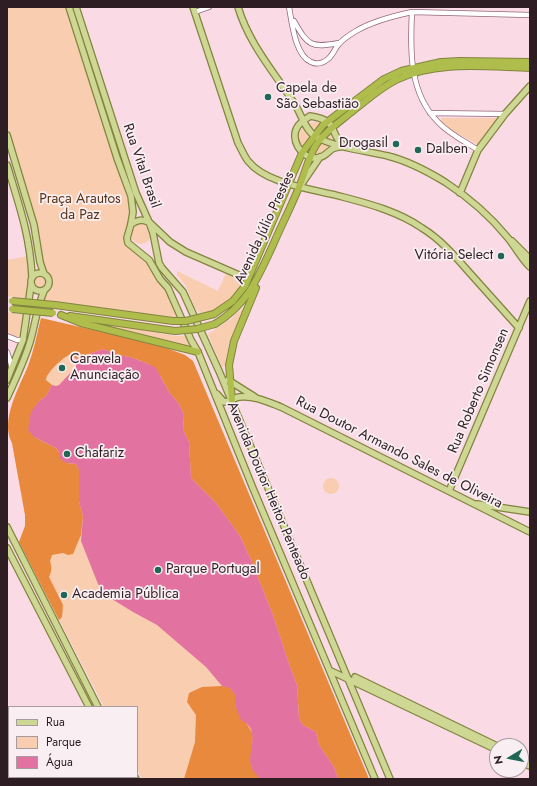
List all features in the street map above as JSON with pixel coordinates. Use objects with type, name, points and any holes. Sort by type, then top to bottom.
[{"type":"highway","points":[[333,128],[377,92],[414,70],[434,63],[460,61],[530,62]]},
{"type":"highway","points":[[328,122],[384,80],[401,71],[460,67],[530,68]]},
{"type":"highway","name":"Avenida Júlio Prestes","points":[[9,300],[173,321],[186,321],[214,314],[233,301],[245,286],[302,153],[319,130],[328,122]]},
{"type":"highway","name":"Avenida Júlio Prestes","points":[[9,308],[175,330],[198,329],[215,324],[232,313],[241,304],[257,280],[300,187],[316,145],[333,128]]},
{"type":"highway","points":[[232,400],[229,365],[234,341],[256,287],[257,280]]},
{"type":"highway","points":[[61,314],[81,323],[198,352]]},
{"type":"main road","name":"Rua Vital Brasil","points":[[69,7],[117,158],[131,196],[133,212],[131,224]]},
{"type":"main road","name":"Rua Vital Brasil","points":[[76,7],[136,193],[149,222],[178,248],[248,279]]},
{"type":"main road","points":[[238,7],[251,40],[295,104],[308,129],[314,136],[344,146],[388,156],[414,164],[444,182],[488,216],[530,267]]},
{"type":"main road","points":[[194,10],[238,143],[248,162],[272,178],[289,184],[383,209],[421,227],[440,241],[452,253],[519,328]]},
{"type":"main road","points":[[460,193],[478,150],[505,114],[530,86]]},
{"type":"main road","points":[[295,104],[310,116],[323,119],[328,122],[333,128],[336,137],[344,146]]},
{"type":"main road","points":[[295,104],[299,119],[296,141],[298,148],[302,153],[311,157],[320,157]]},
{"type":"main road","points":[[297,127],[310,116]]},
{"type":"main road","points":[[7,138],[34,225],[40,262],[44,274],[48,278],[49,284],[40,301],[30,343],[7,398]]},
{"type":"main road","points":[[300,187],[320,157],[332,149],[344,146]]},
{"type":"main road","points":[[7,165],[14,185],[28,240],[32,277],[23,340],[7,380]]},
{"type":"main road","points":[[7,181],[14,185]]},
{"type":"main road","points":[[131,224],[136,221],[143,220],[149,222]]},
{"type":"main road","name":"Avenida Doutor Heitor Penteado","points":[[149,222],[153,233],[159,263],[183,292],[232,400],[390,779]]},
{"type":"main road","name":"Avenida Doutor Heitor Penteado","points":[[131,224],[127,238],[128,243],[146,256],[172,295],[191,340],[198,352],[375,779]]},
{"type":"main road","points":[[508,239],[518,246],[530,260]]},
{"type":"main road","points":[[32,277],[39,273],[44,274]]},
{"type":"main road","points":[[31,285],[35,290],[41,292],[44,291]]},
{"type":"main road","name":"Rua Roberto Simonsen","points":[[449,491],[530,301]]},
{"type":"main road","points":[[219,371],[226,378],[256,398]]},
{"type":"main road","points":[[211,386],[224,402],[239,397],[256,398]]},
{"type":"main road","name":"Rua Doutor Armando Sales de Oliveira","points":[[256,398],[281,407],[530,532]]},
{"type":"main road","points":[[470,502],[530,512]]},
{"type":"main road","points":[[7,527],[97,706]]},
{"type":"main road","points":[[7,548],[88,706]]},
{"type":"main road","points":[[30,591],[34,592],[37,587]]},
{"type":"main road","points":[[342,663],[351,676],[489,742]]},
{"type":"main road","points":[[331,671],[489,746]]},
{"type":"street","points":[[194,10],[208,7]]},
{"type":"street","points":[[290,7],[298,48],[306,60],[314,63],[322,63],[330,57],[339,43],[356,31],[396,15],[412,12],[530,15]]},
{"type":"street","points":[[412,12],[411,41],[414,70],[419,93],[430,112],[446,130],[478,150]]},
{"type":"street","points":[[291,16],[299,31],[309,42],[322,46],[339,43]]},
{"type":"street","points":[[430,112],[505,114]]},
{"type":"street","points":[[7,336],[16,340],[23,340]]},
{"type":"street","points":[[7,352],[12,369]]},
{"type":"green space","name":"Praça Arautos da Paz","points":[[7,7],[67,7],[129,204],[130,214],[125,241],[146,260],[165,288],[179,318],[42,300],[50,290],[51,281],[42,260],[37,226],[7,125]]},
{"type":"green space","points":[[441,118],[500,118],[478,145],[444,126]]},
{"type":"green space","points":[[312,122],[318,122],[327,126],[331,138],[327,150],[318,154],[312,154],[303,150],[299,141],[299,135],[303,126]]},
{"type":"green space","points":[[141,224],[148,227],[151,234],[148,241],[141,244],[134,241],[131,234],[134,227]]},
{"type":"green space","points":[[28,256],[30,282],[26,299],[7,296],[7,260]]},
{"type":"green space","points":[[177,271],[218,291],[227,271],[233,275],[241,286],[223,305],[212,311],[200,313],[195,308],[186,286],[177,275]]},
{"type":"green space","points":[[36,275],[42,275],[47,280],[45,289],[42,291],[36,291],[31,286],[31,280]]},
{"type":"green space","points":[[245,306],[229,344],[225,366],[222,367],[208,334],[231,319]]},
{"type":"green space","points":[[7,312],[25,315],[21,336],[17,337],[7,333]]},
{"type":"green space","name":"Parque Portugal","points":[[41,318],[158,345],[185,355],[193,361],[369,779],[142,779],[138,771],[138,706],[103,706],[19,542],[25,526],[25,515],[8,424],[12,404],[28,366]]},
{"type":"green space","points":[[111,325],[176,336],[188,336],[192,347],[111,328]]},
{"type":"green space","points":[[331,478],[337,480],[339,486],[337,492],[331,494],[325,492],[323,486],[325,480]]},
{"type":"shaded area","points":[[41,318],[158,345],[185,355],[193,361],[369,779],[338,779],[334,767],[319,745],[316,732],[303,725],[299,719],[297,685],[273,615],[251,560],[240,536],[216,503],[191,478],[189,442],[183,429],[184,415],[179,404],[169,392],[161,377],[149,364],[103,349],[76,359],[71,354],[60,362],[49,373],[46,380],[52,385],[46,396],[39,401],[34,437],[56,448],[66,463],[76,464],[79,470],[79,502],[83,516],[81,535],[73,554],[68,555],[63,553],[52,555],[50,561],[51,573],[49,577],[63,605],[62,617],[59,620],[19,542],[25,526],[25,515],[8,424],[12,404],[28,366]]},
{"type":"shaded area","points":[[202,687],[230,687],[235,695],[235,705],[253,734],[251,766],[260,779],[184,779],[195,742],[196,715],[187,702],[189,693]]},
{"type":"water","points":[[103,349],[118,355],[130,357],[156,368],[169,392],[179,404],[184,415],[183,429],[189,442],[191,478],[216,503],[240,536],[273,615],[297,685],[299,719],[303,725],[316,732],[319,745],[334,767],[338,779],[260,779],[253,771],[251,766],[251,729],[241,720],[235,705],[235,695],[230,688],[222,686],[206,667],[157,625],[107,596],[98,584],[81,541],[83,516],[79,502],[79,470],[76,464],[66,463],[59,458],[59,452],[56,448],[34,437],[28,430],[31,412],[39,401],[46,396],[52,385],[59,385],[76,367],[76,359]]},
{"type":"place","name":"Capela de São Sebastião","points":[[268,97]]},
{"type":"place","name":"Drogasil","points":[[396,144]]},
{"type":"place","name":"Dalben","points":[[418,150]]},
{"type":"place","name":"Vitória Select","points":[[501,256]]},
{"type":"place","name":"Caravela Anunciação","points":[[62,368]]},
{"type":"place","name":"Chafariz","points":[[67,454]]},
{"type":"place","name":"Parque Portugal","points":[[158,570]]},
{"type":"place","name":"Academia Pública","points":[[64,595]]}]
